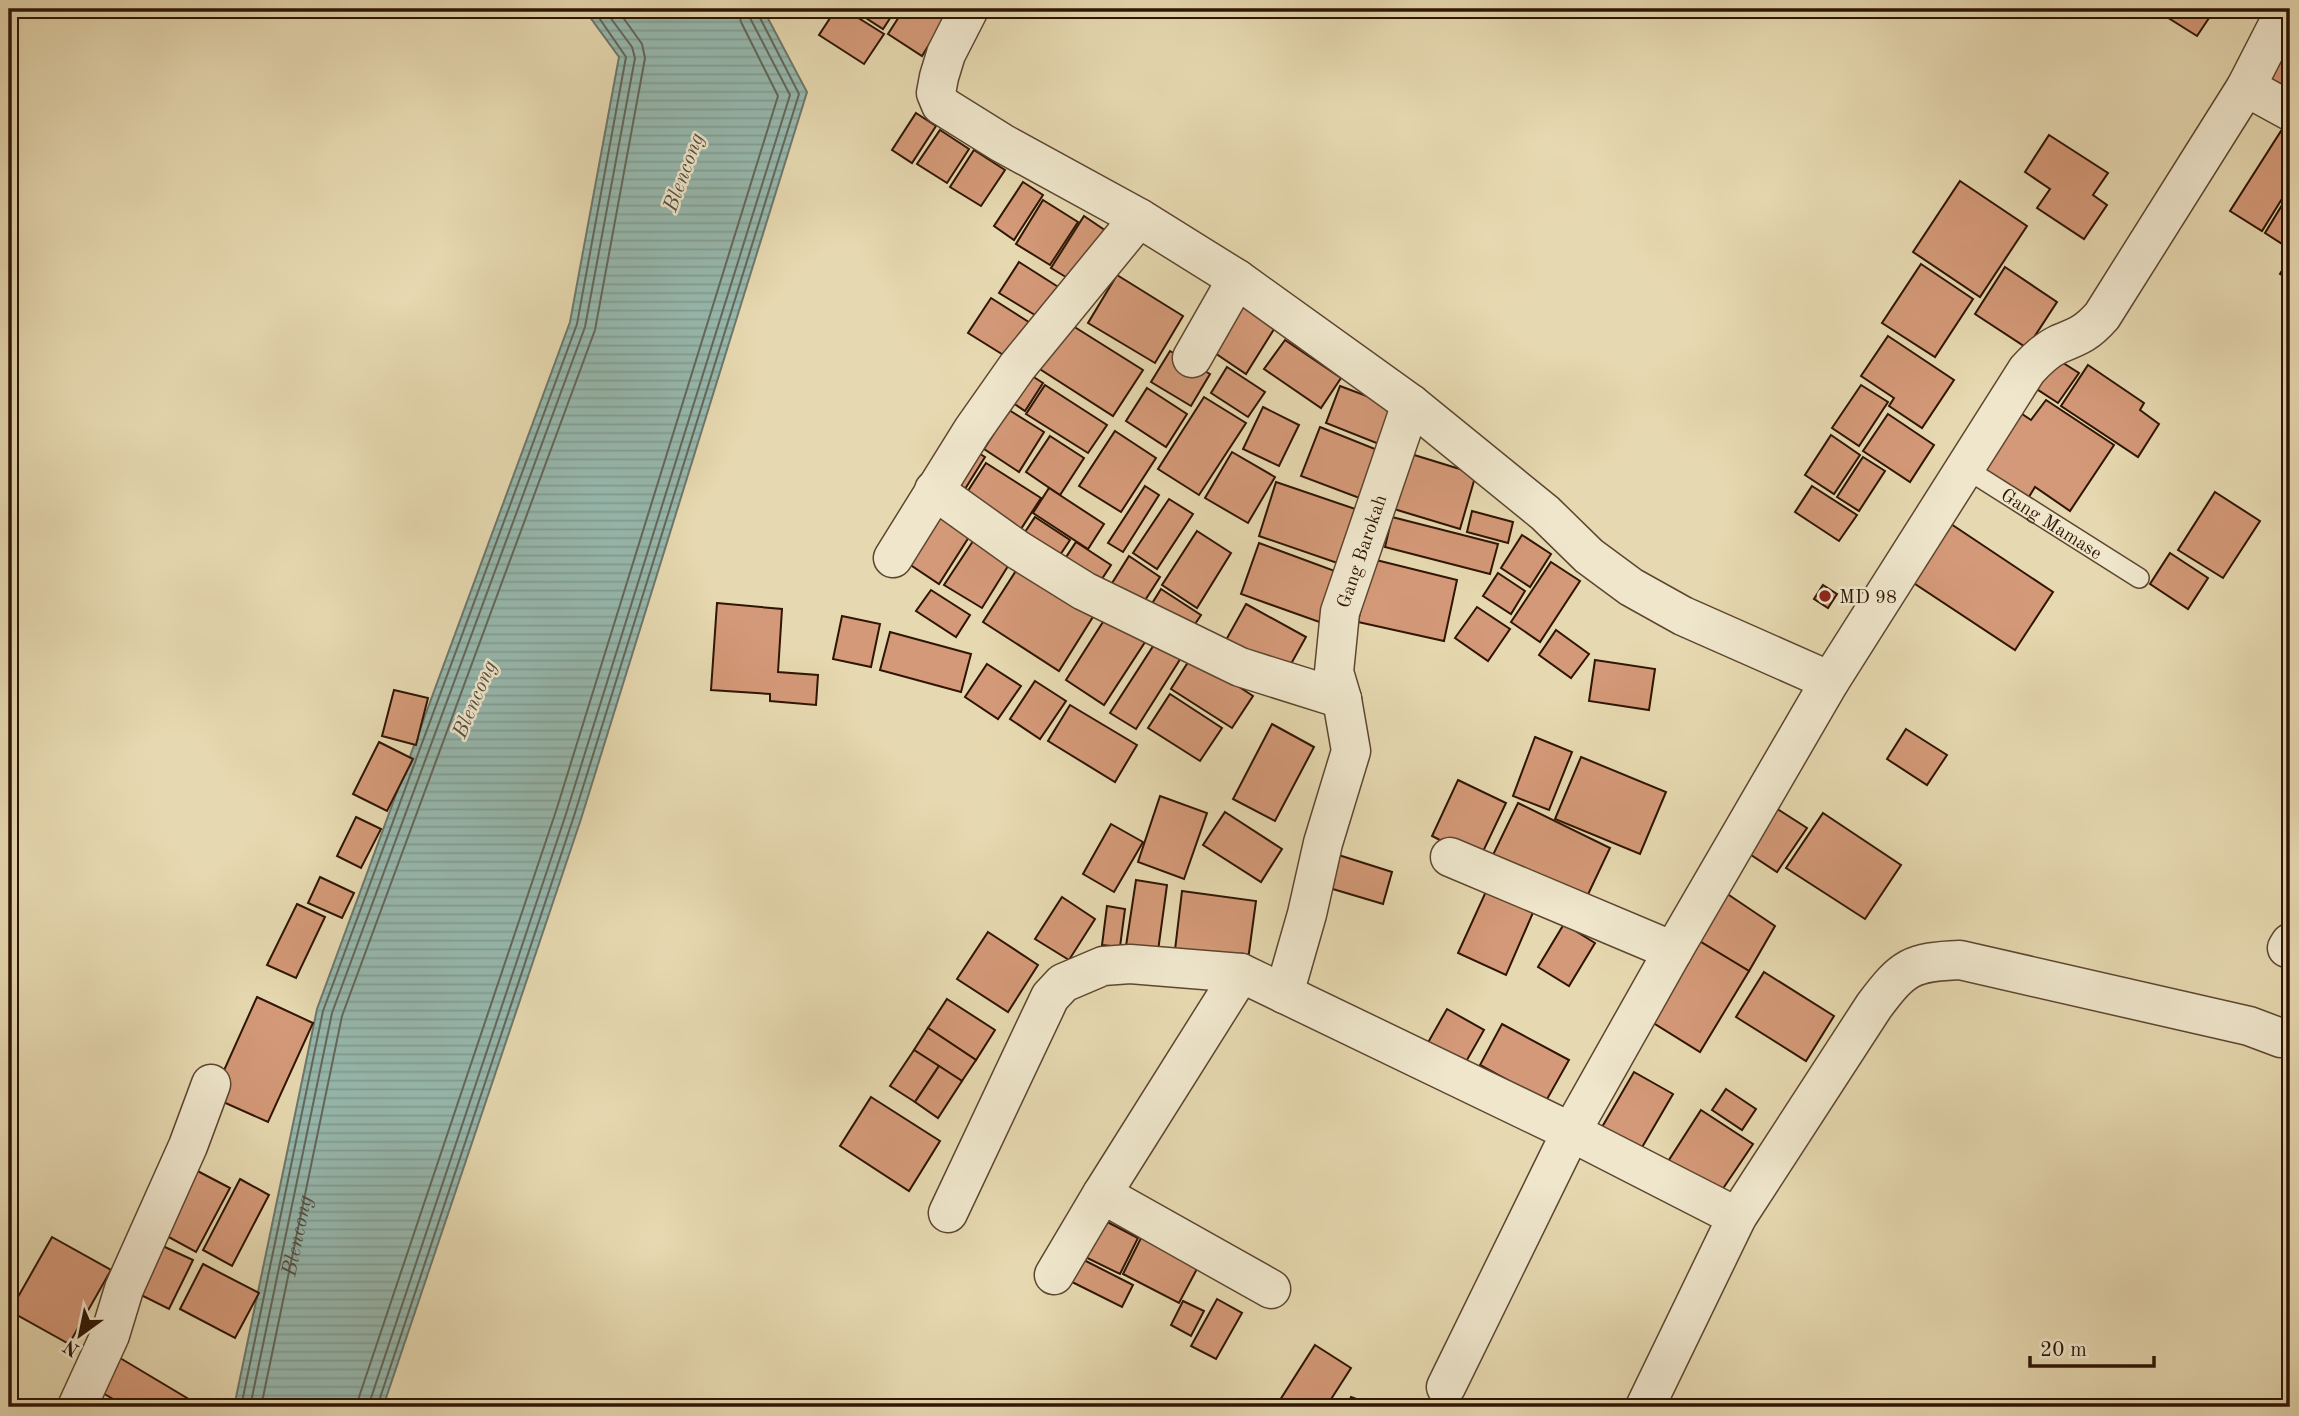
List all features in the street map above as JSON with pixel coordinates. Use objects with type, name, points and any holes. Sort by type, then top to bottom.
[{"type":"street","points":[[969,9],[946,54],[939,77],[936,93],[941,105],[1002,143],[1139,218],[1237,279],[1411,404],[1545,513],[1590,556],[1631,587],[1683,616],[1830,681]]},
{"type":"street","points":[[1446,1387],[1571,1132],[1830,681],[2027,370],[2042,355],[2090,330],[2102,316],[2246,87],[2286,9]]},
{"type":"street","points":[[2246,87],[2290,111]]},
{"type":"street","points":[[893,558],[1017,367],[1139,218]]},
{"type":"street","points":[[1192,358],[1237,279]]},
{"type":"street","name":"Gang Barokah","points":[[1284,994],[1307,914],[1323,843],[1351,751],[1342,699],[1334,672],[1340,612],[1411,404]]},
{"type":"street","points":[[934,491],[1018,550],[1084,591],[1240,667],[1342,699]]},
{"type":"street","points":[[1450,857],[1673,951]]},
{"type":"street","points":[[1645,1407],[1737,1217],[1874,1006],[1900,975],[1920,963],[1960,960],[2249,1026],[2281,1038]]},
{"type":"street","points":[[948,1213],[1050,997],[1063,983],[1103,966],[1130,964],[1241,973],[1571,1132],[1737,1217]]},
{"type":"street","points":[[1054,1275],[1241,973]]},
{"type":"street","points":[[77,1407],[110,1335],[124,1289],[188,1146],[211,1084]]},
{"type":"street","points":[[1102,1194],[1271,1289]]},
{"type":"lane","name":"Gang Mamase","points":[[1965,468],[2139,578]]},
{"type":"water","name":"Blencong","points":[[584,9],[763,9],[807,92],[581,819],[383,1407],[234,1407],[317,1009],[570,322],[619,57]]},
{"type":"building","points":[[836,9],[844,9],[884,34],[864,64],[819,35]]},
{"type":"building","points":[[852,9],[896,9],[883,29]]},
{"type":"building","points":[[904,9],[951,9],[922,56],[888,34]]},
{"type":"building","points":[[2154,9],[2215,9],[2197,36]]},
{"type":"building","points":[[2290,36],[2290,95],[2258,75]]},
{"type":"building","points":[[916,113],[936,126],[912,163],[892,150]]},
{"type":"building","points":[[940,130],[969,149],[947,183],[917,164]]},
{"type":"building","points":[[2281,131],[2290,137],[2290,186],[2262,231],[2230,211]]},
{"type":"building","points":[[2049,135],[2108,173],[2093,195],[2107,205],[2084,239],[2037,208],[2050,189],[2025,172]]},
{"type":"building","points":[[974,150],[1005,170],[981,206],[950,187]]},
{"type":"building","points":[[1960,181],[2027,226],[1980,297],[1913,252]]},
{"type":"building","points":[[1023,182],[1043,195],[1014,240],[994,226]]},
{"type":"building","points":[[2290,192],[2290,249],[2265,233]]},
{"type":"building","points":[[1043,200],[1078,222],[1050,265],[1016,244]]},
{"type":"building","points":[[1084,216],[1112,235],[1079,285],[1051,268]]},
{"type":"building","points":[[2290,257],[2290,280],[2280,274]]},
{"type":"building","points":[[1019,262],[1063,290],[1043,320],[999,293]]},
{"type":"building","points":[[1921,264],[1973,299],[1935,357],[1882,323]]},
{"type":"building","points":[[2005,267],[2057,302],[2027,348],[1975,314]]},
{"type":"building","points":[[1117,275],[1183,316],[1155,363],[1088,323]]},
{"type":"building","points":[[991,298],[1035,326],[1013,361],[968,333]]},
{"type":"building","points":[[1239,302],[1276,326],[1246,374],[1209,349]]},
{"type":"building","points":[[1065,321],[1143,370],[1113,416],[1035,366]]},
{"type":"building","points":[[1888,336],[1954,380],[1922,428],[1889,406],[1894,398],[1861,376]]},
{"type":"building","points":[[1285,340],[1341,378],[1321,408],[1264,369]]},
{"type":"building","points":[[1170,351],[1210,374],[1191,406],[1151,382]]},
{"type":"building","points":[[2049,354],[2079,373],[2058,403],[2029,384]]},
{"type":"building","points":[[2088,365],[2144,403],[2140,410],[2159,424],[2138,457],[2061,406]]},
{"type":"building","points":[[1018,367],[1043,383],[1025,411],[1001,395]]},
{"type":"building","points":[[1227,367],[1265,392],[1248,417],[1211,393]]},
{"type":"building","points":[[1045,385],[1107,425],[1088,453],[1026,414]]},
{"type":"building","points":[[1861,385],[1888,402],[1859,446],[1832,428]]},
{"type":"building","points":[[1340,386],[1404,410],[1389,448],[1326,423]]},
{"type":"building","points":[[1147,388],[1187,414],[1166,447],[1126,421]]},
{"type":"building","points":[[1204,397],[1246,423],[1199,495],[1158,469]]},
{"type":"building","points":[[2046,400],[2114,445],[2070,511],[2035,487],[2027,500],[1976,466],[2013,408],[2031,420]]},
{"type":"building","points":[[1263,407],[1299,425],[1279,466],[1243,449]]},
{"type":"building","points":[[1009,410],[1044,432],[1019,472],[984,449]]},
{"type":"building","points":[[1888,414],[1934,445],[1910,482],[1863,451]]},
{"type":"building","points":[[1320,427],[1380,451],[1362,499],[1301,476]]},
{"type":"building","points":[[1115,431],[1156,458],[1121,512],[1079,486]]},
{"type":"building","points":[[1831,435],[1860,455],[1834,494],[1805,475]]},
{"type":"building","points":[[1050,436],[1084,458],[1060,495],[1026,472]]},
{"type":"building","points":[[969,447],[985,457],[960,497],[944,487]]},
{"type":"building","points":[[1232,452],[1275,477],[1248,523],[1205,498]]},
{"type":"building","points":[[1411,454],[1476,474],[1460,529],[1394,509]]},
{"type":"building","points":[[1863,457],[1885,471],[1859,511],[1837,497]]},
{"type":"building","points":[[986,463],[1041,498],[1019,532],[964,497]]},
{"type":"building","points":[[1276,482],[1364,512],[1346,566],[1259,536]]},
{"type":"building","points":[[1145,486],[1159,495],[1123,552],[1108,543]]},
{"type":"building","points":[[1812,486],[1857,515],[1839,541],[1795,512]]},
{"type":"building","points":[[1049,488],[1104,524],[1088,549],[1033,513]]},
{"type":"building","points":[[2215,492],[2260,521],[2223,578],[2178,550]]},
{"type":"building","points":[[934,498],[976,526],[939,584],[897,556]]},
{"type":"building","points":[[1169,499],[1193,514],[1157,569],[1133,553]]},
{"type":"building","points":[[1472,511],[1513,522],[1508,543],[1467,532]]},
{"type":"building","points":[[1035,517],[1070,540],[1052,567],[1017,544]]},
{"type":"building","points":[[1392,517],[1498,544],[1490,574],[1385,547]]},
{"type":"building","points":[[1945,520],[2053,592],[2015,650],[1906,578]]},
{"type":"building","points":[[1197,531],[1231,553],[1197,608],[1162,585]]},
{"type":"building","points":[[977,535],[1013,558],[982,608],[944,585]]},
{"type":"building","points":[[1522,535],[1551,554],[1530,587],[1501,568]]},
{"type":"building","points":[[1076,542],[1111,565],[1094,591],[1059,568]]},
{"type":"building","points":[[1259,543],[1343,574],[1325,624],[1241,594]]},
{"type":"building","points":[[2170,553],[2208,578],[2188,609],[2150,584]]},
{"type":"building","points":[[1129,556],[1160,577],[1140,608],[1109,588]]},
{"type":"building","points":[[1372,559],[1457,580],[1444,641],[1358,622]]},
{"type":"building","points":[[1551,562],[1580,581],[1540,642],[1511,622]]},
{"type":"building","points":[[1021,563],[1096,612],[1059,671],[983,622]]},
{"type":"building","points":[[1498,573],[1525,591],[1511,614],[1483,596]]},
{"type":"building","name":"MD 98","points":[[1823,585],[1837,594],[1828,608],[1814,599]]},
{"type":"building","points":[[1161,589],[1201,615],[1187,636],[1148,610]]},
{"type":"building","points":[[931,590],[970,615],[956,637],[916,611]]},
{"type":"building","points":[[717,603],[782,609],[778,672],[818,675],[816,705],[770,701],[770,694],[711,690]]},
{"type":"building","points":[[1246,604],[1306,637],[1286,673],[1226,640]]},
{"type":"building","points":[[1477,607],[1510,629],[1488,661],[1455,638]]},
{"type":"building","points":[[1110,611],[1149,636],[1104,705],[1066,680]]},
{"type":"building","points":[[842,616],[880,624],[871,667],[833,659]]},
{"type":"building","points":[[1556,630],[1589,654],[1571,678],[1539,655]]},
{"type":"building","points":[[890,632],[971,654],[961,692],[880,670]]},
{"type":"building","points":[[1161,634],[1186,650],[1136,729],[1110,713]]},
{"type":"building","points":[[1192,656],[1253,696],[1232,728],[1171,689]]},
{"type":"building","points":[[1595,660],[1655,669],[1649,710],[1589,701]]},
{"type":"building","points":[[987,664],[1021,686],[998,719],[965,697]]},
{"type":"building","points":[[1035,681],[1066,701],[1040,739],[1010,719]]},
{"type":"building","points":[[394,690],[428,698],[416,745],[382,736]]},
{"type":"building","points":[[1170,694],[1222,728],[1200,761],[1148,728]]},
{"type":"building","points":[[1070,705],[1137,745],[1115,782],[1048,741]]},
{"type":"building","points":[[1272,724],[1314,747],[1275,821],[1233,799]]},
{"type":"building","points":[[1906,729],[1947,755],[1927,785],[1887,759]]},
{"type":"building","points":[[1535,737],[1572,752],[1549,810],[1513,796]]},
{"type":"building","points":[[379,742],[413,759],[387,811],[353,794]]},
{"type":"building","points":[[1581,757],[1666,792],[1640,854],[1555,819]]},
{"type":"building","points":[[1458,780],[1506,803],[1479,860],[1432,836]]},
{"type":"building","points":[[1160,796],[1207,813],[1184,879],[1138,862]]},
{"type":"building","points":[[1518,803],[1610,848],[1583,905],[1491,859]]},
{"type":"building","points":[[1768,803],[1807,828],[1777,872],[1739,847]]},
{"type":"building","points":[[1225,812],[1282,849],[1261,882],[1203,845]]},
{"type":"building","points":[[1823,813],[1901,865],[1865,919],[1786,868]]},
{"type":"building","points":[[356,817],[381,829],[361,868],[337,856]]},
{"type":"building","points":[[1111,824],[1143,842],[1114,892],[1083,874]]},
{"type":"building","points":[[1326,851],[1392,872],[1383,904],[1316,884]]},
{"type":"building","points":[[320,877],[354,893],[342,918],[308,903]]},
{"type":"building","points":[[1136,880],[1167,885],[1158,951],[1126,946]]},
{"type":"building","points":[[1488,887],[1535,908],[1506,975],[1458,953]]},
{"type":"building","points":[[1720,889],[1775,926],[1749,971],[1691,936]]},
{"type":"building","points":[[1182,891],[1256,901],[1248,960],[1175,950]]},
{"type":"building","points":[[1062,897],[1095,919],[1069,960],[1035,939]]},
{"type":"building","points":[[297,904],[325,917],[296,978],[267,965]]},
{"type":"building","points":[[1107,906],[1125,909],[1120,947],[1102,945]]},
{"type":"building","points":[[1564,924],[1595,943],[1569,986],[1538,967]]},
{"type":"building","points":[[988,932],[1038,965],[1008,1012],[957,979]]},
{"type":"building","points":[[1691,936],[1749,971],[1700,1052],[1642,1016]]},
{"type":"building","points":[[1764,972],[1834,1016],[1806,1061],[1736,1017]]},
{"type":"building","points":[[257,997],[313,1023],[268,1122],[212,1097]]},
{"type":"building","points":[[947,999],[995,1030],[976,1060],[928,1028]]},
{"type":"building","points":[[1447,1009],[1484,1030],[1463,1067],[1426,1046]]},
{"type":"building","points":[[1502,1024],[1569,1060],[1546,1101],[1480,1065]]},
{"type":"building","points":[[928,1028],[976,1060],[962,1081],[914,1050]]},
{"type":"building","points":[[914,1050],[939,1066],[915,1102],[890,1086]]},
{"type":"building","points":[[939,1066],[962,1081],[938,1118],[915,1102]]},
{"type":"building","points":[[1634,1072],[1673,1094],[1637,1156],[1598,1134]]},
{"type":"building","points":[[1726,1089],[1756,1109],[1742,1130],[1712,1110]]},
{"type":"building","points":[[871,1097],[940,1141],[909,1191],[840,1146]]},
{"type":"building","points":[[1701,1110],[1753,1144],[1718,1196],[1667,1163]]},
{"type":"building","points":[[188,1166],[230,1188],[196,1252],[154,1229]]},
{"type":"building","points":[[240,1179],[269,1195],[232,1266],[203,1250]]},
{"type":"building","points":[[1094,1215],[1138,1238],[1120,1274],[1075,1252]]},
{"type":"building","points":[[1142,1236],[1199,1265],[1179,1303],[1123,1274]]},
{"type":"building","points":[[52,1237],[111,1270],[69,1344],[10,1311]]},
{"type":"building","points":[[152,1241],[193,1260],[169,1309],[129,1289]]},
{"type":"building","points":[[1078,1257],[1133,1285],[1122,1307],[1066,1279]]},
{"type":"building","points":[[203,1264],[259,1293],[235,1338],[180,1309]]},
{"type":"building","points":[[1217,1299],[1242,1313],[1216,1359],[1191,1346]]},
{"type":"building","points":[[1183,1301],[1204,1311],[1191,1336],[1171,1325]]},
{"type":"building","points":[[1315,1345],[1351,1368],[1326,1407],[1291,1407],[1280,1400]]},
{"type":"building","points":[[115,1355],[202,1407],[127,1407],[94,1388]]},
{"type":"building","points":[[1351,1397],[1375,1406],[1347,1407]]},
{"type":"place","name":"MD 98","points":[[1825,596]]}]
